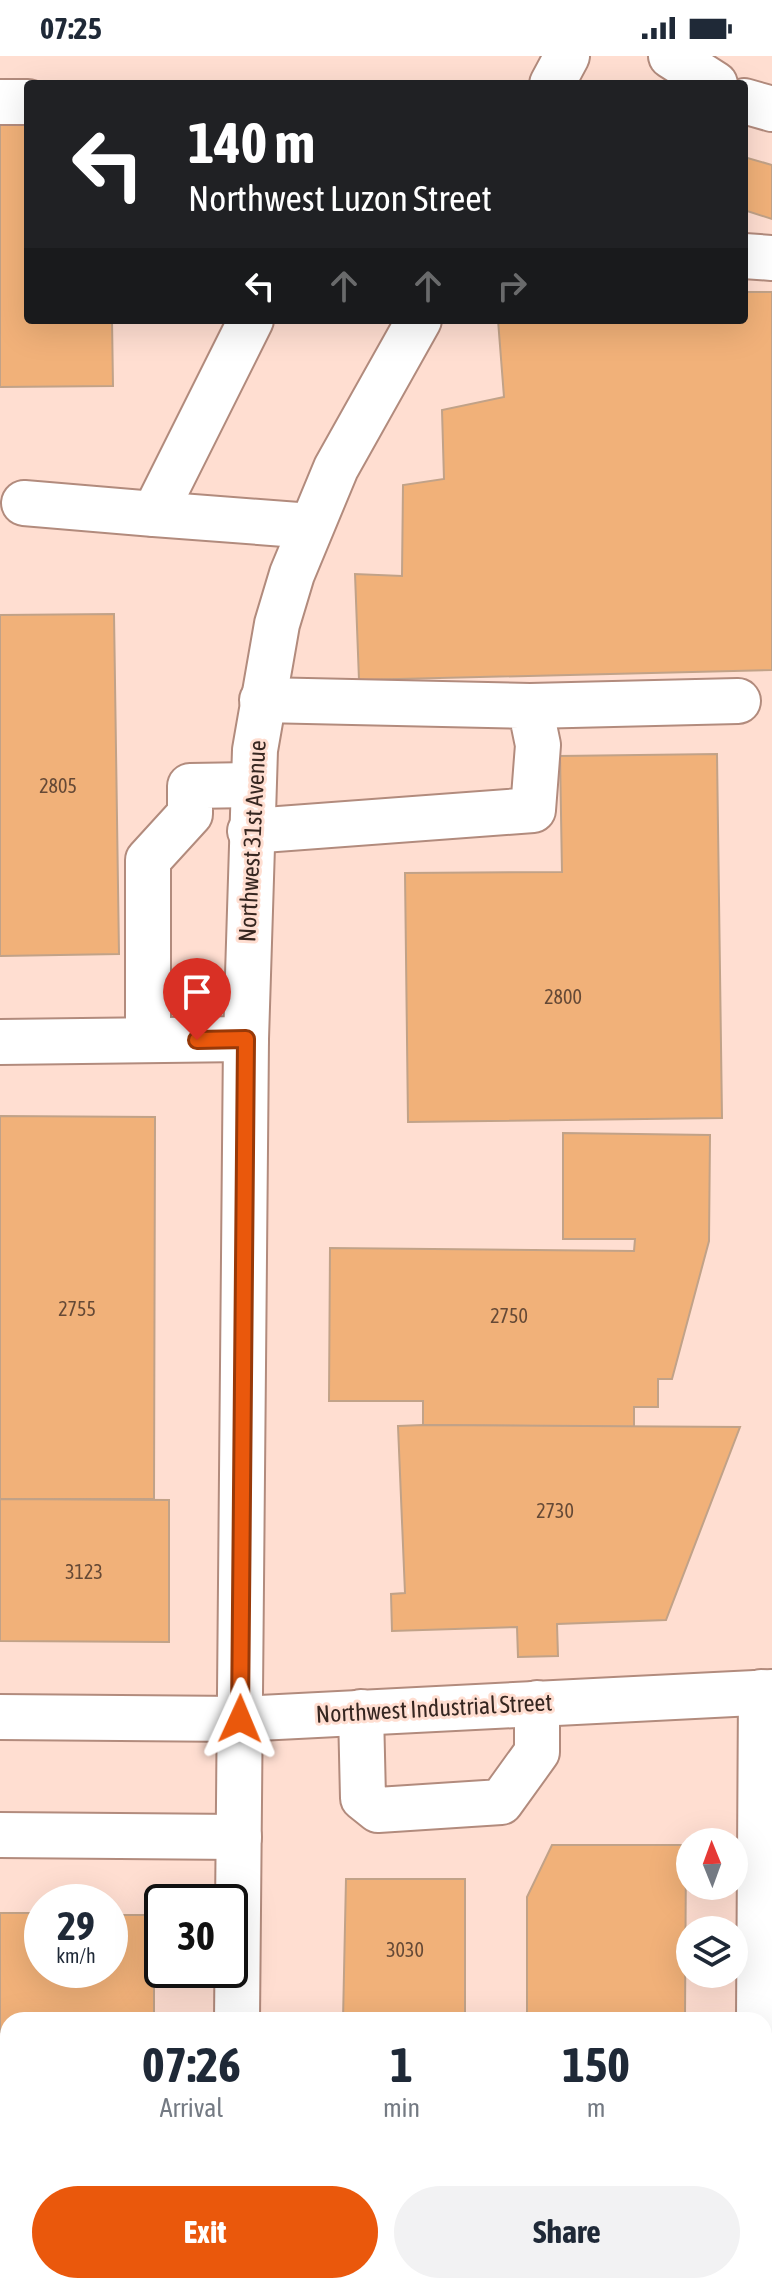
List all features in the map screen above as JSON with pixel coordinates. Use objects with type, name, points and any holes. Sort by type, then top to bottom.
[{"type":"street","points":[[554,80],[567,56]]},
{"type":"street","points":[[671,56],[709,80]]},
{"type":"street","points":[[0,102],[24,102]]},
{"type":"street","points":[[748,102],[772,109]]},
{"type":"street","points":[[748,256],[772,258]]},
{"type":"street","points":[[154,514],[249,324]]},
{"type":"street","name":"Northwest 31st Avenue","points":[[237,2012],[246,1039],[252,785],[262,700],[277,624],[292,574],[336,468],[417,324]]},
{"type":"street","points":[[24,503],[311,526]]},
{"type":"street","points":[[262,700],[530,706],[738,701]]},
{"type":"street","points":[[250,831],[533,810],[538,745],[530,706]]},
{"type":"street","points":[[148,1040],[148,860],[190,814],[190,786],[252,785]]},
{"type":"street","points":[[0,1042],[246,1039]]},
{"type":"street","points":[[759,2012],[766,1692]]},
{"type":"street","name":"Northwest Industrial Street","points":[[0,1717],[240,1719],[766,1692]]},
{"type":"street","points":[[361,1712],[363,1798],[378,1810],[501,1802],[537,1752],[537,1703]]},
{"type":"street","points":[[0,1835],[239,1837]]},
{"type":"building","points":[[24,122],[24,324],[112,324],[113,386],[0,387],[0,123]]},
{"type":"building","points":[[748,158],[772,165],[772,219],[748,211]]},
{"type":"building","points":[[748,292],[772,292],[772,670],[359,680],[355,574],[402,576],[403,485],[444,479],[442,410],[504,397],[498,324],[748,324]]},
{"type":"building","points":[[114,614],[119,954],[0,956],[0,615]]},
{"type":"building","points":[[717,754],[722,1118],[408,1122],[405,873],[562,872],[560,756]]},
{"type":"building","points":[[0,1116],[155,1117],[154,1499],[0,1499]]},
{"type":"building","points":[[563,1133],[710,1135],[709,1241],[672,1379],[658,1379],[658,1407],[634,1407],[634,1427],[423,1425],[423,1401],[329,1401],[330,1248],[634,1251],[635,1239],[563,1239]]},
{"type":"building","points":[[398,1426],[740,1427],[666,1620],[557,1624],[558,1656],[518,1657],[517,1627],[392,1631],[391,1594],[405,1593]]},
{"type":"building","points":[[0,1499],[169,1500],[169,1642],[0,1641]]},
{"type":"building","points":[[552,1845],[676,1845],[676,1900],[686,1900],[686,1916],[676,1916],[676,1988],[685,1988],[685,2012],[527,2012],[527,1897]]},
{"type":"building","points":[[346,1879],[465,1879],[465,2012],[343,2012]]},
{"type":"building","points":[[0,1913],[24,1913],[24,1988],[128,1988],[128,1915],[144,1915],[144,1988],[154,1988],[154,2012],[0,2012]]},
{"type":"route","points":[[197,1040],[246,1039],[240,1719]]}]
